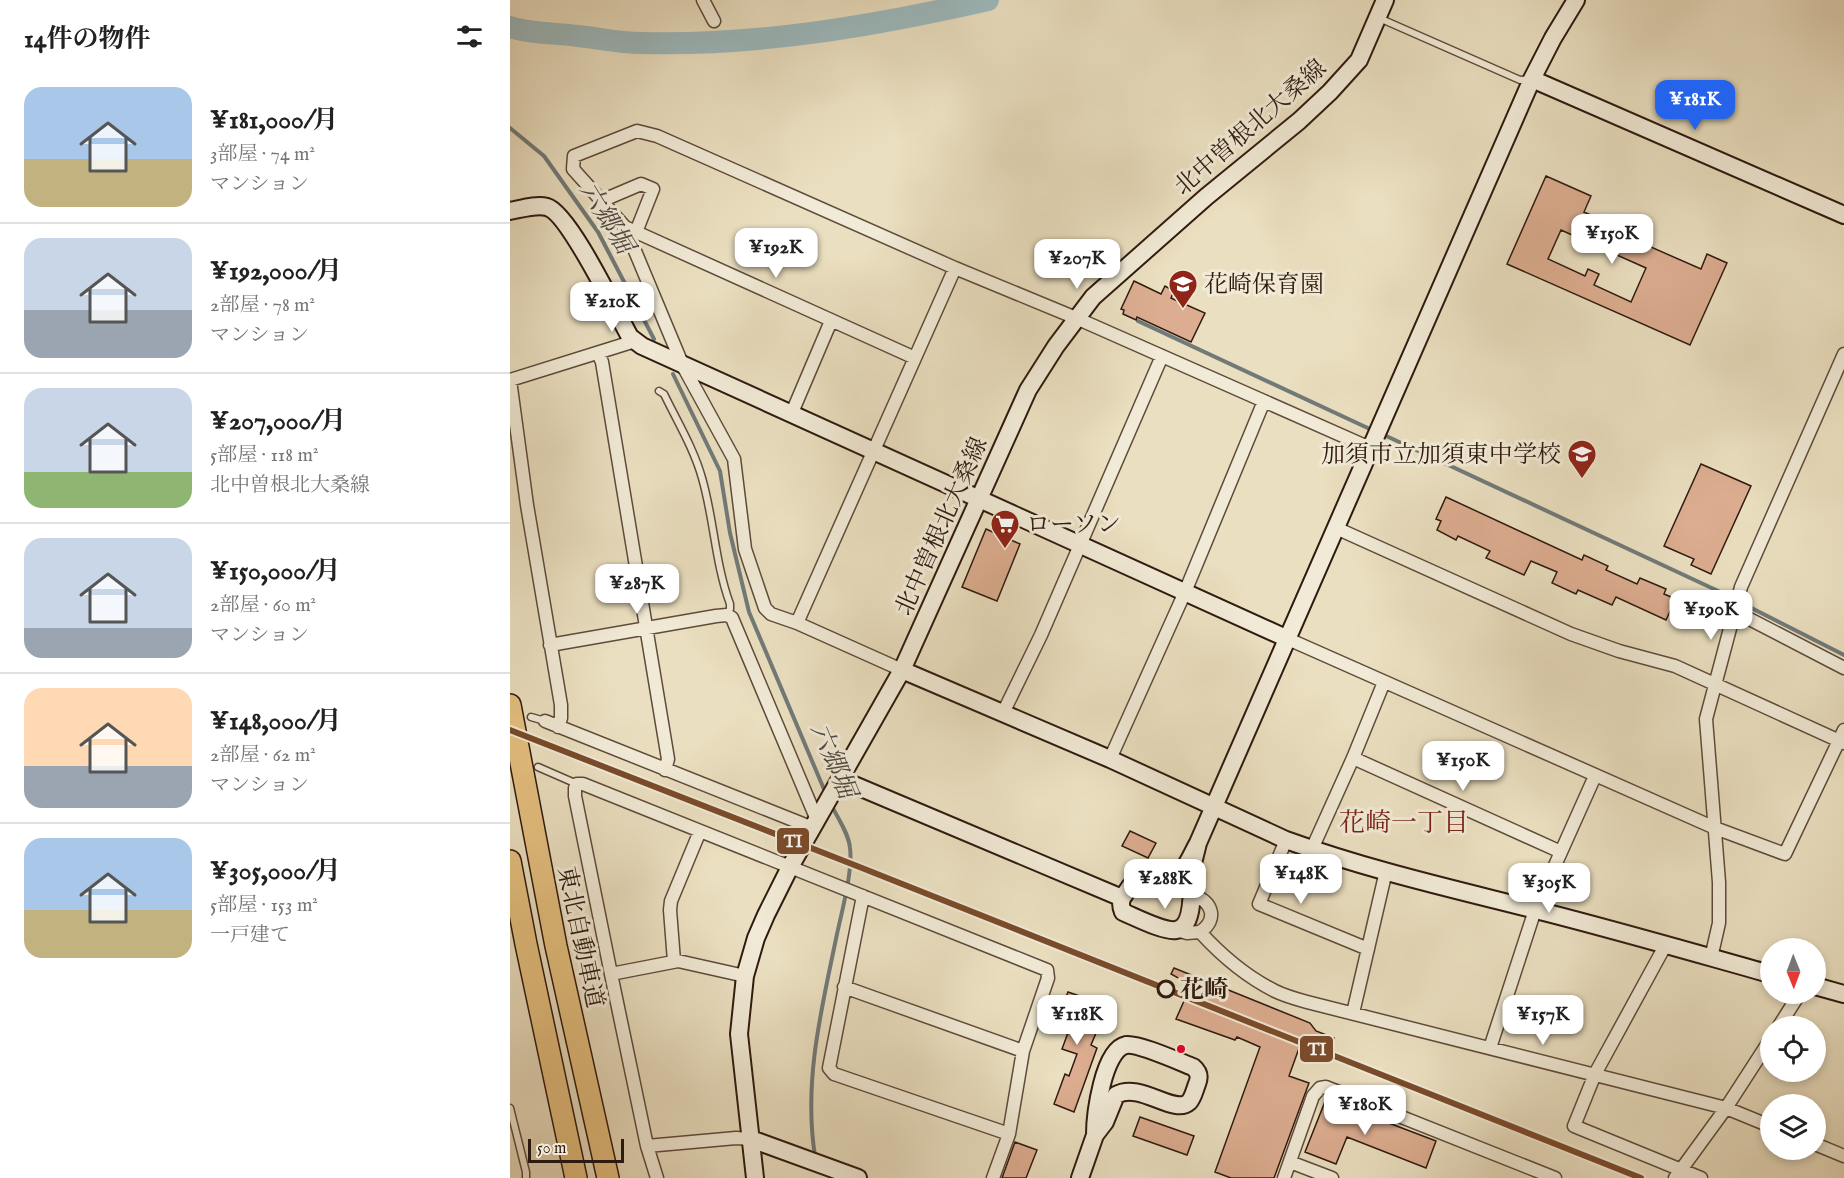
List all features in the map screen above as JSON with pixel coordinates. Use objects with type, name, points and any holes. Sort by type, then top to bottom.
[{"type":"highway","name":"東北自動車道","points":[[517,712],[519,756],[556,946],[608,1178]]},
{"type":"highway","points":[[510,861],[576,1178]]},
{"type":"street","points":[[703,0],[714,21]]},
{"type":"street","name":"北中曽根北大桑線","points":[[755,1178],[739,1034],[745,976],[753,947],[790,867],[902,670],[1028,390],[1056,346],[1093,297],[1330,92],[1359,60],[1385,0]]},
{"type":"street","points":[[1576,0],[1532,79],[1198,843],[1180,873],[1171,879],[1146,876],[1139,878],[1132,883],[1122,898],[1121,906],[1123,912],[1166,929],[1200,933],[1231,962],[1276,991],[1307,1002],[1726,1108],[1760,1122]]},
{"type":"street","points":[[1532,79],[1844,215]]},
{"type":"street","points":[[915,358],[631,230],[573,169],[574,156],[638,131],[657,136],[1371,448]]},
{"type":"street","points":[[601,201],[641,184],[653,189],[631,230],[683,366],[734,459],[746,549],[765,608],[771,614],[797,623],[1110,759],[1286,840],[1386,871],[1760,971]]},
{"type":"street","points":[[510,211],[548,207],[555,211],[580,243],[630,337],[683,366],[1595,776],[1715,828],[1785,854],[1842,738],[1675,666],[1619,651],[1571,634],[1336,528]]},
{"type":"street","points":[[797,623],[955,268]]},
{"type":"street","points":[[791,414],[831,321]]},
{"type":"street","points":[[558,727],[561,705],[527,505],[510,380],[635,341]]},
{"type":"street","points":[[598,353],[602,362],[647,628],[668,759],[665,770]]},
{"type":"street","points":[[1711,958],[1719,922],[1715,828],[1706,719],[1741,587],[1844,354]]},
{"type":"street","points":[[1003,713],[1041,634],[1162,356]]},
{"type":"street","points":[[1110,759],[1185,592],[1264,401]]},
{"type":"street","points":[[1734,611],[1844,668]]},
{"type":"street","points":[[550,645],[727,615],[732,618],[817,820]]},
{"type":"street","points":[[1312,849],[1384,682]]},
{"type":"street","points":[[545,721],[665,770],[817,820]]},
{"type":"street","points":[[1353,758],[1561,852]]},
{"type":"street","points":[[1490,1048],[1535,910],[1595,776]]},
{"type":"street","points":[[657,1178],[647,1146],[610,974],[575,796],[577,784],[583,784],[1047,970],[1048,978],[1023,1051],[1008,1134],[993,1178]]},
{"type":"street","points":[[837,784],[1122,898]]},
{"type":"street","points":[[674,961],[671,902],[700,831]]},
{"type":"street","points":[[1286,840],[1259,904],[1368,949]]},
{"type":"street","points":[[1176,930],[1184,925],[1189,915],[1192,869],[1198,843]]},
{"type":"street","points":[[1353,1013],[1386,871]]},
{"type":"street","points":[[859,895],[829,1068],[834,1074],[1008,1134]]},
{"type":"street","points":[[1192,895],[1205,902],[1211,911],[1210,923],[1200,933]]},
{"type":"street","points":[[1665,946],[1595,1074],[1574,1126],[1678,1174],[1701,1178]]},
{"type":"street","points":[[610,974],[674,961],[745,976]]},
{"type":"street","points":[[844,987],[1023,1051]]},
{"type":"street","points":[[1826,989],[1844,994]]},
{"type":"street","points":[[1080,1178],[1095,1135],[1105,1122],[1116,1095],[1128,1090],[1173,1105],[1187,1104],[1199,1080],[1197,1070],[1141,1048],[1129,1045],[1120,1048],[1111,1058],[1105,1074],[1095,1120],[1095,1135]]},
{"type":"street","points":[[1678,1174],[1726,1108],[1760,1055]]},
{"type":"street","points":[[1284,1178],[1313,1096],[1320,1088],[1326,1087],[1555,1178]]},
{"type":"street","points":[[647,1146],[736,1138],[751,1139],[858,1178]]},
{"type":"street","points":[[1826,1149],[1844,1156]]},
{"type":"street","points":[[1290,1162],[1332,1178]]},
{"type":"lane","points":[[1378,18],[1520,80],[1532,79]]},
{"type":"lane","points":[[659,391],[664,394],[701,474],[719,567],[730,603],[727,615]]},
{"type":"lane","points":[[517,712],[545,721]]},
{"type":"lane","points":[[538,767],[577,784]]},
{"type":"lane","points":[[1160,879],[1166,885],[1192,895]]},
{"type":"lane","points":[[510,1108],[526,1178]]},
{"type":"building","points":[[1546,176],[1591,196],[1584,212],[1646,240],[1644,244],[1701,269],[1707,254],[1727,263],[1690,345],[1507,264]],"holes":[[[1561,230],[1646,268],[1631,302],[1594,285],[1599,274],[1588,269],[1585,276],[1548,259]]]},
{"type":"building","points":[[1134,281],[1161,294],[1165,286],[1174,291],[1171,298],[1205,313],[1191,342],[1137,317],[1136,320],[1123,314],[1124,310],[1121,309]]},
{"type":"building","points":[[1701,464],[1751,486],[1711,574],[1691,565],[1694,559],[1664,546]]},
{"type":"building","points":[[1446,497],[1582,560],[1584,555],[1608,566],[1606,570],[1637,584],[1640,578],[1666,589],[1664,594],[1676,599],[1666,620],[1616,597],[1612,605],[1578,590],[1576,594],[1552,583],[1557,572],[1531,561],[1524,575],[1486,558],[1490,551],[1458,536],[1456,540],[1437,530],[1441,521],[1436,519]]},
{"type":"building","points":[[986,529],[1020,544],[997,601],[962,587]]},
{"type":"building","points":[[1130,831],[1156,843],[1148,858],[1122,846]]},
{"type":"building","points":[[1174,968],[1310,1023],[1316,1031],[1334,1038],[1329,1050],[1302,1040],[1289,1076],[1309,1083],[1274,1178],[1231,1178],[1215,1172],[1260,1047],[1237,1037],[1235,1040],[1176,1019],[1188,992],[1186,991],[1189,984],[1171,974]]},
{"type":"building","points":[[1068,992],[1100,1003],[1093,1024],[1099,1026],[1091,1045],[1097,1048],[1074,1112],[1054,1104],[1065,1074],[1069,1076],[1077,1054],[1062,1049],[1069,1030],[1055,1025]]},
{"type":"building","points":[[1326,1099],[1436,1141],[1426,1168],[1347,1137],[1336,1164],[1305,1152]]},
{"type":"building","points":[[1140,1117],[1194,1136],[1187,1155],[1133,1136]]},
{"type":"building","points":[[1015,1142],[1037,1150],[1026,1178],[1002,1178]]},
{"type":"waterway","points":[[510,27],[633,43],[729,41],[772,38],[859,26],[988,0]]},
{"type":"waterway","name":"六郷堀","points":[[510,128],[544,156],[598,232],[654,339]]},
{"type":"waterway","points":[[1138,321],[1372,430]]},
{"type":"waterway","name":"六郷堀","points":[[673,374],[720,471],[730,533],[749,612],[826,794]]},
{"type":"waterway","points":[[1382,434],[1716,590],[1844,655]]},
{"type":"waterway","name":"六郷堀","points":[[815,1156],[811,1100],[816,1044],[851,857],[848,837],[832,806]]},
{"type":"transit line","name":"TI","points":[[510,730],[1641,1178]]},
{"type":"place","name":"花崎保育園","points":[[1183,310]]},
{"type":"place","name":"加須市立加須東中学校","points":[[1582,480]]},
{"type":"place","name":"ローソン","points":[[1005,550]]},
{"type":"place","name":"花崎","points":[[1166,989]]},
{"type":"district","name":"花崎一丁目","points":[[1404,822]]}]
